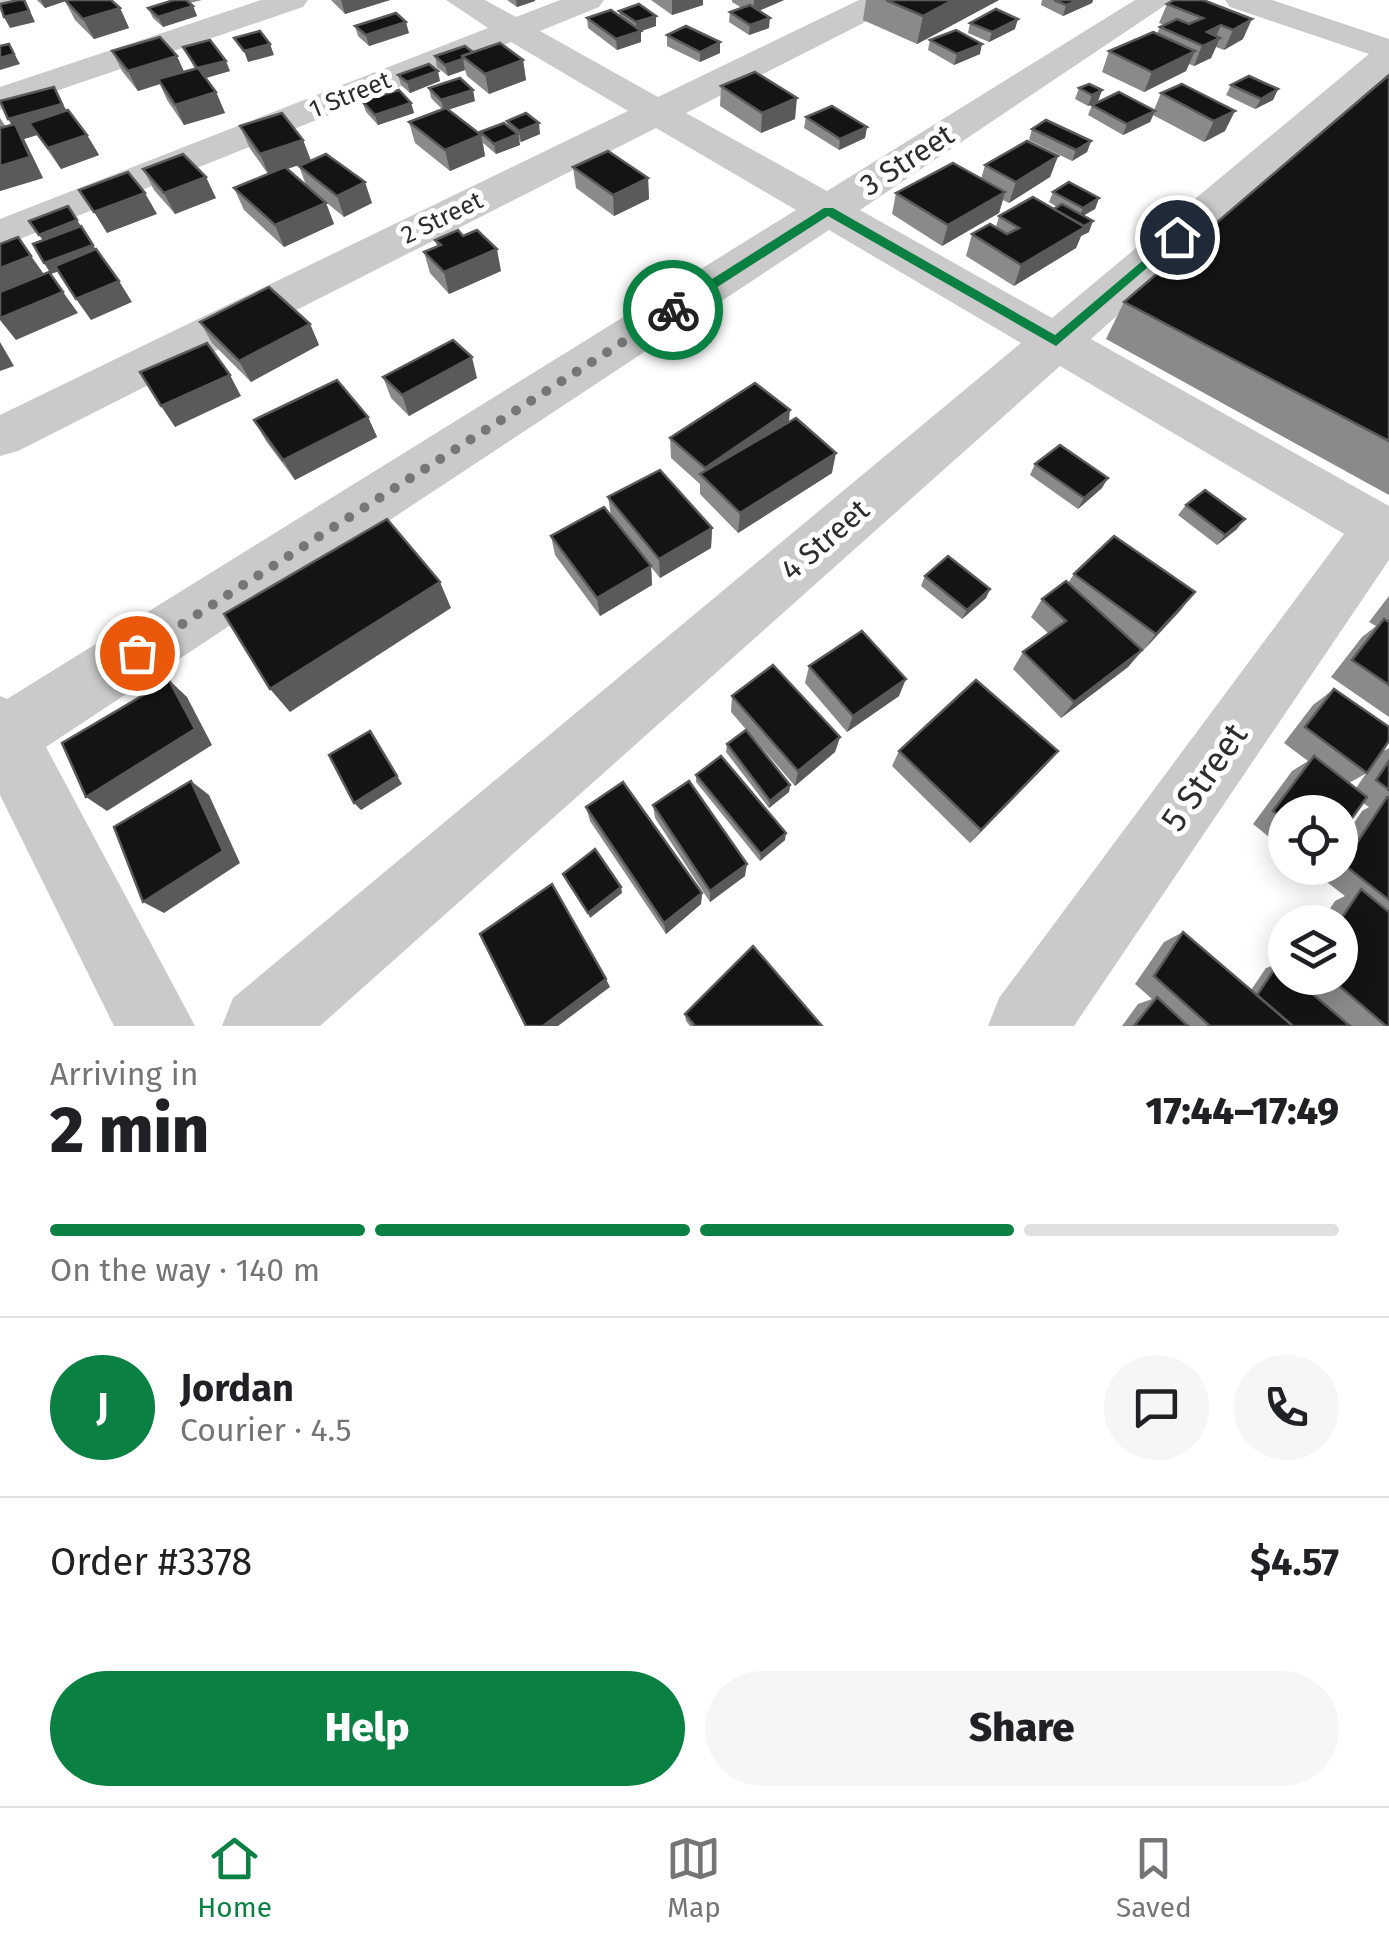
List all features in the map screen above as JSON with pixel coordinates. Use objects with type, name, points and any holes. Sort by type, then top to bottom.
[{"type":"street","points":[[0,3],[9,0]]},
{"type":"street","points":[[0,100],[292,0]]},
{"type":"street","points":[[462,0],[1384,530]]},
{"type":"street","name":"1 Street","points":[[0,234],[588,0]]},
{"type":"street","name":"2 Street","points":[[0,437],[884,0]]},
{"type":"street","name":"3 Street","points":[[2,735],[1157,0]]},
{"type":"street","points":[[1241,0],[1389,52]]},
{"type":"street","name":"4 Street","points":[[261,1026],[1389,52]]},
{"type":"street","name":"5 Street","points":[[1028,1026],[1384,530]]},
{"type":"street","points":[[2,735],[156,1026]]},
{"type":"building","points":[[24,0],[29,11],[4,17],[0,4]]},
{"type":"building","points":[[65,0],[111,0],[120,8],[83,19]]},
{"type":"building","points":[[186,0],[193,6],[158,17],[148,8]]},
{"type":"building","points":[[886,0],[953,0],[923,16]]},
{"type":"building","points":[[1174,0],[1203,0],[1252,19],[1233,30],[1221,25],[1207,32],[1220,38],[1203,46],[1160,27],[1177,19],[1189,24],[1203,18],[1167,4]]},
{"type":"building","points":[[639,4],[656,16],[636,22],[619,11]]},
{"type":"building","points":[[750,5],[770,18],[750,25],[730,12]]},
{"type":"building","points":[[996,9],[1018,19],[992,32],[970,23]]},
{"type":"building","points":[[611,10],[641,31],[616,39],[587,18]]},
{"type":"building","points":[[396,13],[406,22],[366,35],[355,26]]},
{"type":"building","points":[[686,26],[720,42],[700,52],[667,35]]},
{"type":"building","points":[[956,30],[982,44],[957,54],[930,40]]},
{"type":"building","points":[[260,31],[270,44],[244,51],[234,38]]},
{"type":"building","points":[[1153,32],[1195,51],[1152,72],[1109,51]]},
{"type":"building","points":[[160,37],[177,56],[128,71],[112,51]]},
{"type":"building","points":[[210,40],[226,61],[197,68],[183,47]]},
{"type":"building","points":[[500,43],[523,60],[485,74],[462,56]]},
{"type":"building","points":[[9,44],[14,54],[0,58],[0,46]]},
{"type":"building","points":[[465,46],[473,52],[445,65],[435,56]]},
{"type":"building","points":[[429,64],[438,71],[407,82],[398,75]]},
{"type":"building","points":[[198,68],[216,92],[175,105],[158,79]]},
{"type":"building","points":[[755,72],[797,98],[762,113],[721,86]]},
{"type":"building","points":[[1389,75],[1389,441],[1124,302]]},
{"type":"building","points":[[1249,76],[1278,89],[1261,99],[1231,85]]},
{"type":"building","points":[[460,78],[473,90],[441,100],[429,88]]},
{"type":"building","points":[[1089,84],[1102,90],[1092,95],[1079,88]]},
{"type":"building","points":[[1182,84],[1235,111],[1214,121],[1161,93]]},
{"type":"building","points":[[54,87],[62,104],[8,119],[0,101]]},
{"type":"building","points":[[399,90],[411,103],[375,115],[362,101]]},
{"type":"building","points":[[1119,92],[1155,111],[1127,124],[1092,105]]},
{"type":"building","points":[[832,106],[867,127],[840,139],[806,117]]},
{"type":"building","points":[[446,108],[481,135],[445,150],[409,122]]},
{"type":"building","points":[[68,110],[87,135],[48,148],[29,123]]},
{"type":"building","points":[[282,113],[303,140],[260,154],[240,126]]},
{"type":"building","points":[[526,113],[539,123],[519,131],[507,121]]},
{"type":"building","points":[[1046,120],[1091,141],[1076,150],[1032,129]]},
{"type":"building","points":[[504,123],[518,134],[494,144],[480,132]]},
{"type":"building","points":[[15,124],[30,157],[0,166],[0,128]]},
{"type":"building","points":[[1027,141],[1058,156],[1016,182],[985,165]]},
{"type":"building","points":[[608,151],[648,178],[613,195],[573,167]]},
{"type":"building","points":[[183,154],[206,177],[164,193],[143,169]]},
{"type":"building","points":[[326,154],[365,182],[337,196],[299,166]]},
{"type":"building","points":[[953,163],[1005,192],[948,225],[896,193]]},
{"type":"building","points":[[285,167],[326,203],[275,225],[234,188]]},
{"type":"building","points":[[128,172],[145,193],[94,212],[79,190]]},
{"type":"building","points":[[1069,182],[1099,198],[1083,208],[1053,192]]},
{"type":"building","points":[[1033,197],[1085,227],[1021,265],[972,234],[990,224],[1007,234],[1019,228],[999,216]]},
{"type":"building","points":[[1062,204],[1093,221],[1084,226],[1054,209]]},
{"type":"building","points":[[68,206],[77,220],[39,235],[29,221]]},
{"type":"building","points":[[81,226],[93,245],[44,263],[33,244]]},
{"type":"building","points":[[458,230],[463,236],[477,230],[497,249],[444,272],[424,252],[441,245],[435,240]]},
{"type":"building","points":[[18,237],[31,256],[0,268],[0,244]]},
{"type":"building","points":[[96,249],[119,281],[76,299],[55,266]]},
{"type":"building","points":[[49,272],[63,292],[0,318],[0,292]]},
{"type":"building","points":[[269,287],[310,324],[239,361],[200,322]]},
{"type":"building","points":[[453,340],[472,357],[402,395],[383,377]]},
{"type":"building","points":[[207,343],[230,375],[161,406],[140,372]]},
{"type":"building","points":[[337,380],[368,417],[283,460],[254,420]]},
{"type":"building","points":[[755,383],[790,410],[705,468],[670,438]]},
{"type":"building","points":[[796,418],[836,453],[740,513],[700,474]]},
{"type":"building","points":[[1060,445],[1108,478],[1084,498],[1035,464]]},
{"type":"building","points":[[660,470],[712,528],[659,559],[608,497]]},
{"type":"building","points":[[1205,490],[1245,519],[1225,535],[1186,505]]},
{"type":"building","points":[[604,507],[651,566],[597,598],[551,536]]},
{"type":"building","points":[[387,519],[440,582],[270,689],[224,614]]},
{"type":"building","points":[[1114,536],[1195,592],[1156,634],[1074,574]]},
{"type":"building","points":[[948,556],[990,589],[967,610],[925,576]]},
{"type":"building","points":[[1066,581],[1142,650],[1074,702],[1023,652],[1066,621],[1042,599]]},
{"type":"building","points":[[1384,619],[1389,622],[1389,685],[1352,660]]},
{"type":"building","points":[[862,631],[906,679],[853,716],[809,666]]},
{"type":"building","points":[[773,665],[840,737],[798,771],[732,696]]},
{"type":"building","points":[[169,680],[195,729],[86,797],[62,743]]},
{"type":"building","points":[[976,680],[1058,751],[981,830],[899,751]]},
{"type":"building","points":[[1334,689],[1389,727],[1389,741],[1367,773],[1305,727]]},
{"type":"building","points":[[746,730],[790,785],[770,801],[727,744]]},
{"type":"building","points":[[370,731],[397,776],[354,803],[329,755]]},
{"type":"building","points":[[721,756],[786,833],[761,854],[696,775]]},
{"type":"building","points":[[1314,756],[1367,797],[1358,810],[1358,795],[1285,795]]},
{"type":"building","points":[[1389,761],[1389,790],[1376,780]]},
{"type":"building","points":[[191,781],[223,851],[143,902],[114,827]]},
{"type":"building","points":[[689,781],[747,864],[710,891],[653,805]]},
{"type":"building","points":[[623,782],[702,893],[664,923],[586,807]]},
{"type":"building","points":[[1389,798],[1389,900],[1358,876],[1358,841]]},
{"type":"building","points":[[595,849],[621,887],[588,913],[563,874]]},
{"type":"building","points":[[552,884],[606,979],[543,1026],[526,1026],[480,934]]},
{"type":"building","points":[[1361,889],[1389,912],[1389,1026],[1350,995],[1358,995],[1358,905],[1350,905]]},
{"type":"building","points":[[1183,932],[1293,1026],[1210,1026],[1154,976]]},
{"type":"building","points":[[753,946],[822,1026],[695,1026],[685,1014]]},
{"type":"building","points":[[1268,979],[1268,995],[1314,995],[1350,1026],[1293,1026],[1257,995]]},
{"type":"building","points":[[1157,997],[1188,1026],[1134,1026]]},
{"type":"way so far","points":[[137,653],[673,310]]},
{"type":"route","points":[[673,310],[828,210],[1056,341],[1177,237]]}]
